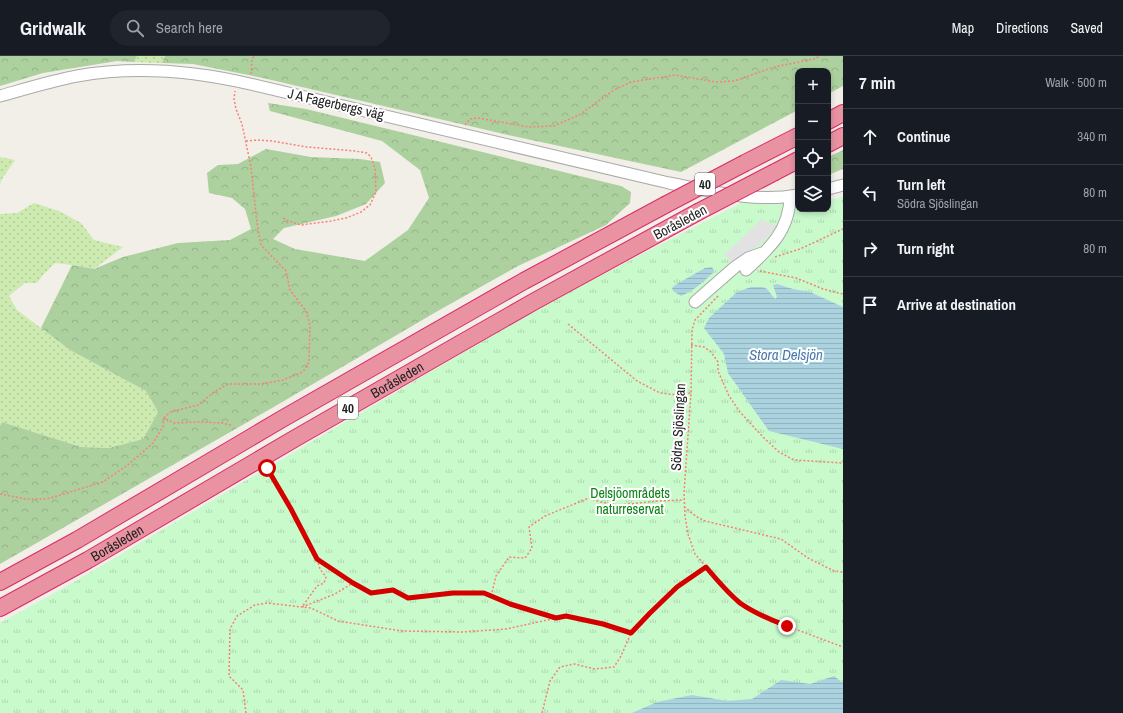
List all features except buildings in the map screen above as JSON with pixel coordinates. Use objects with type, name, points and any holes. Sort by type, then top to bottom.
[{"type":"highway","points":[[831,119],[843,113]]},
{"type":"highway","points":[[831,142],[843,136]]},
{"type":"highway","name":"Boråsleden","points":[[0,582],[77,540],[282,419],[524,281],[795,138]]},
{"type":"highway","name":"Boråsleden","points":[[0,608],[88,560],[469,338],[698,212],[795,162]]},
{"type":"street","name":"J A Fagerbergs väg","points":[[0,96],[78,76],[123,72],[169,72],[198,75],[237,81],[670,183],[755,198],[794,195]]},
{"type":"street","points":[[831,188],[843,185]]},
{"type":"street","points":[[746,270],[770,254],[784,226],[794,195]]},
{"type":"street","points":[[695,302],[735,267],[748,258],[770,254]]},
{"type":"path","points":[[250,84],[252,60],[254,56]]},
{"type":"path","points":[[465,123],[470,119],[478,118],[529,127],[554,126],[579,115],[614,90],[631,82],[675,75],[716,82],[734,82],[774,67],[814,59],[820,56]]},
{"type":"path","points":[[0,494],[26,499],[47,499],[103,482],[129,464],[153,443],[163,427],[164,418],[170,412],[198,405],[214,392],[228,384],[261,384],[283,380],[303,372],[309,362],[310,325],[306,311],[290,290],[286,271],[261,245],[251,167],[242,124],[234,99],[237,81]]},
{"type":"path","points":[[246,141],[272,141],[307,147],[355,151],[367,153],[371,157],[375,168],[376,192],[370,205],[362,212],[346,218],[301,225],[286,220],[282,217]]},
{"type":"path","points":[[770,254],[800,249],[843,229]]},
{"type":"path","points":[[746,270],[796,278],[822,289],[843,294]]},
{"type":"path","name":"Södra Sjöslingan","points":[[721,292],[695,320],[692,330],[691,393],[684,500],[684,516],[688,534],[695,554],[724,588],[741,603],[762,616],[843,646]]},
{"type":"path","points":[[568,324],[636,381],[660,393],[678,395],[691,393]]},
{"type":"path","points":[[691,345],[704,347],[711,352],[718,362],[718,371],[729,396],[740,412],[779,452],[794,460],[843,463]]},
{"type":"path","points":[[164,418],[174,423],[224,423],[233,426]]},
{"type":"path","points":[[267,468],[291,509],[317,559],[320,569],[326,577],[324,583],[317,586],[302,606]]},
{"type":"path","points":[[491,596],[496,576],[509,557],[525,558],[532,548],[529,527],[545,516],[589,498],[600,502],[618,505],[684,500]]},
{"type":"path","points":[[684,507],[705,521],[781,540],[808,558],[834,570],[843,572]]},
{"type":"path","points":[[317,559],[371,593],[393,590],[408,598],[453,593],[484,593],[510,604],[556,618]]},
{"type":"path","points":[[542,713],[550,681],[560,667],[574,664],[595,669],[614,667],[621,656],[631,633],[677,587],[706,567]]},
{"type":"path","points":[[302,606],[335,594],[353,583]]},
{"type":"path","points":[[246,713],[242,690],[229,676],[230,629],[236,616],[255,605],[267,603],[302,606],[311,608],[338,621],[402,631],[463,632],[506,629],[566,616],[603,624],[631,633]]},
{"type":"green space","points":[[0,56],[137,56],[134,62],[117,61],[43,73],[0,86]]},
{"type":"green space","points":[[137,56],[165,56],[162,63],[134,62]]},
{"type":"green space","points":[[165,56],[843,56],[843,86],[831,92],[831,68],[795,68],[795,112],[681,172],[508,135],[263,78],[193,64],[162,63]]},
{"type":"green space","points":[[268,103],[306,109],[621,186],[631,192],[630,203],[606,225],[518,266],[0,564],[0,426],[2,422],[81,447],[109,448],[143,439],[158,412],[146,391],[70,350],[41,328],[72,265],[94,269],[123,257],[178,243],[230,240],[251,229],[245,209],[232,198],[209,193],[207,173],[218,165],[238,164],[266,149],[311,157],[360,159],[380,162],[385,183],[366,204],[336,216],[284,228],[273,239],[295,249],[365,261],[408,230],[429,198],[420,170],[382,141],[270,111]]},
{"type":"green space","points":[[843,150],[843,169],[831,174],[831,156]]},
{"type":"green space","points":[[0,157],[15,160],[0,184]]},
{"type":"green space","name":"Delsjöområdets naturreservat","points":[[843,197],[843,713],[0,713],[0,623],[67,586],[547,303],[741,203],[795,203],[795,212],[831,212],[831,199]]},
{"type":"green space","points":[[34,203],[59,211],[81,223],[94,240],[123,247],[94,269],[55,263],[37,283],[25,283],[9,296],[17,310],[70,350],[146,391],[158,412],[143,439],[109,448],[81,447],[2,422],[0,426],[0,214],[17,213]]},
{"type":"shaded area","points":[[760,219],[777,226],[764,241],[733,263],[724,255],[758,223]]},
{"type":"water","points":[[712,267],[714,271],[713,273],[690,292],[681,296],[673,291],[672,288],[675,285],[705,268]]},
{"type":"water","name":"Stora Delsjön","points":[[777,284],[810,292],[843,307],[843,449],[769,431],[728,373],[724,354],[704,328],[709,318],[737,292],[751,287],[763,287],[767,289],[775,299],[777,297],[773,285]]},
{"type":"water","points":[[834,676],[843,683],[843,713],[632,713],[657,702],[692,695],[727,701],[752,699],[781,680],[810,684]]},
{"type":"route","points":[[267,468],[291,509],[317,559],[329,568],[371,593],[393,590],[408,598],[453,593],[484,593],[510,604],[556,618],[566,616],[603,624],[631,633],[677,587],[706,567],[724,588],[741,603],[762,616],[787,626]]}]
